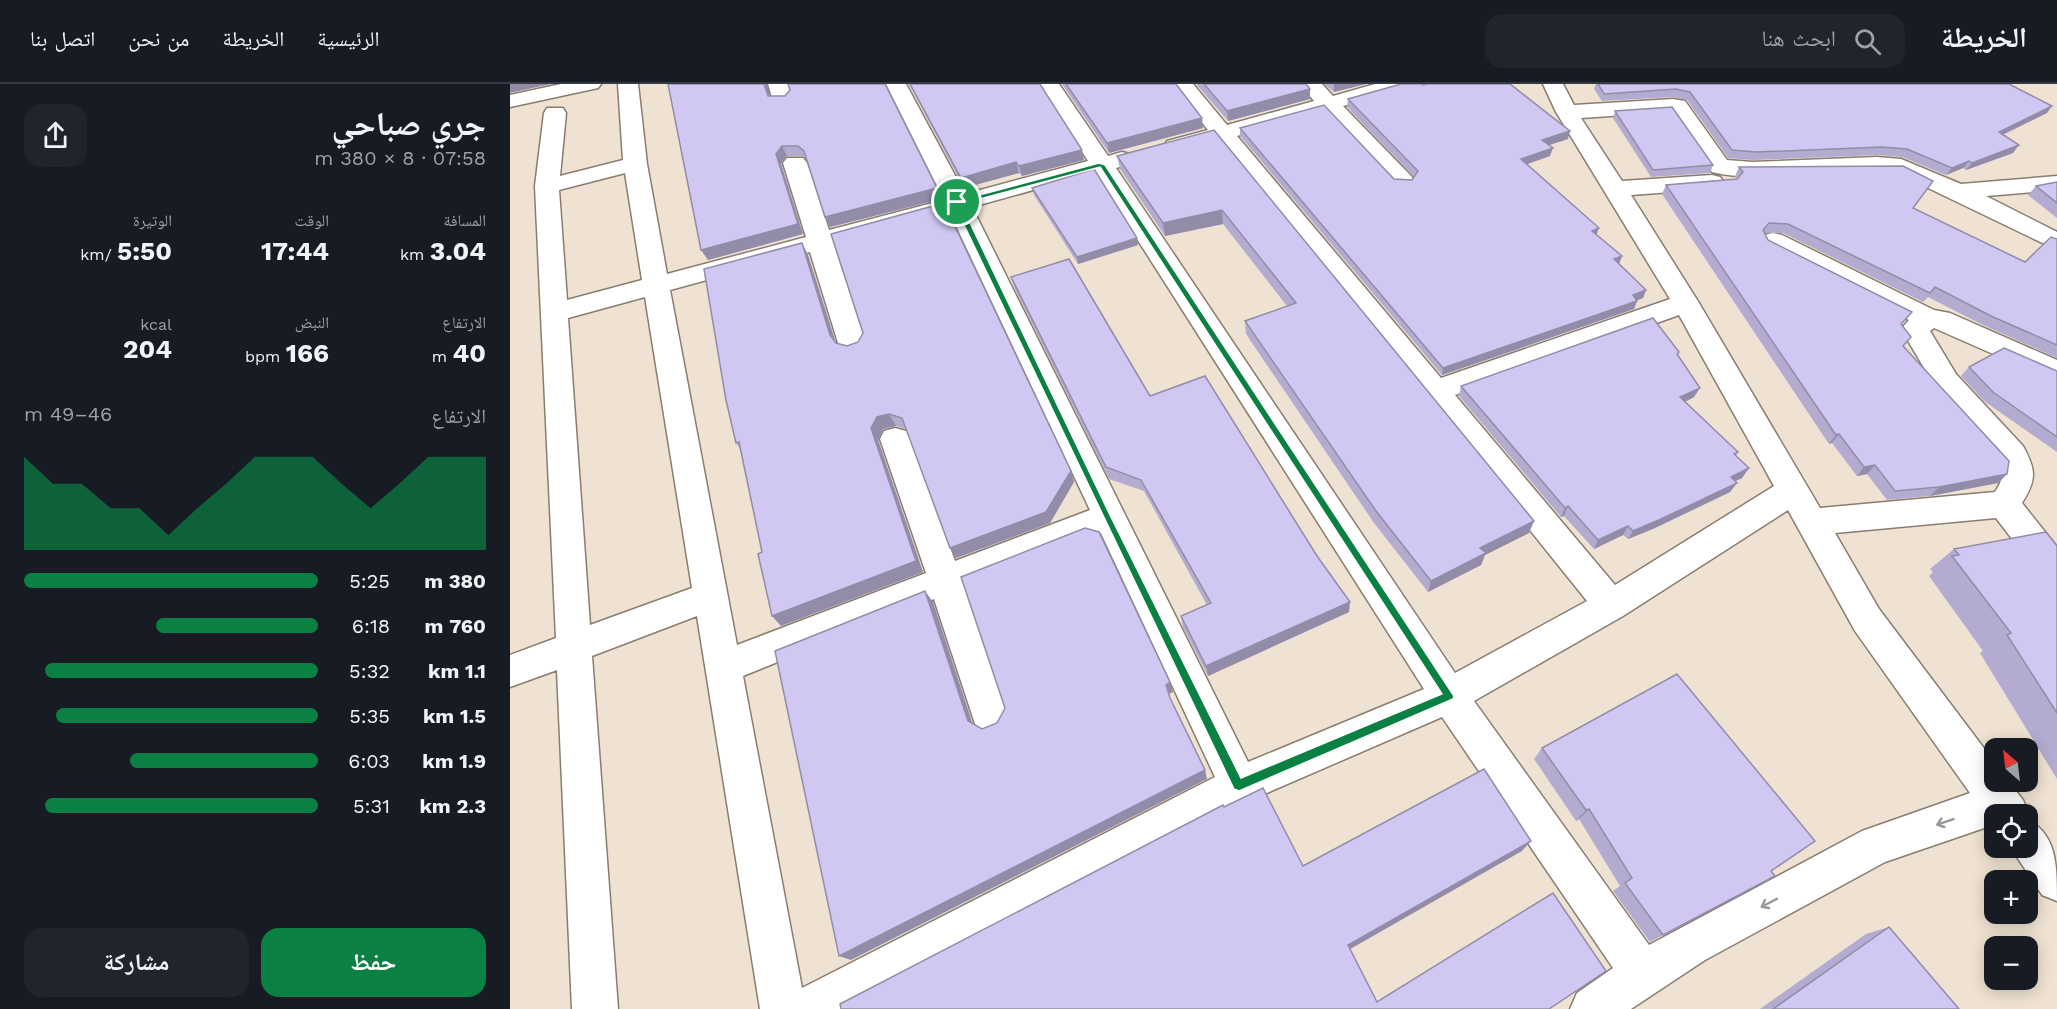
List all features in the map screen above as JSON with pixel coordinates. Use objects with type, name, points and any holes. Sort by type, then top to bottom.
[{"type":"street","points":[[510,101],[591,84]]},
{"type":"street","points":[[628,84],[635,165],[783,1009]]},
{"type":"street","points":[[896,84],[957,202],[1107,517],[1239,785]]},
{"type":"street","points":[[1049,84],[1449,696],[1643,973]]},
{"type":"street","points":[[1182,84],[1611,605]]},
{"type":"street","points":[[1310,84],[1403,181]]},
{"type":"street","points":[[554,313],[1399,84]]},
{"type":"street","points":[[1553,84],[1567,112],[1686,303],[1867,620],[2001,804]]},
{"type":"street","points":[[1567,112],[1677,106],[1720,167],[1752,170],[1885,164],[1901,166],[1958,191],[2057,242]]},
{"type":"street","points":[[555,113],[547,186],[595,1009]]},
{"type":"street","points":[[795,164],[853,345]]},
{"type":"street","points":[[547,186],[635,165]]},
{"type":"street","points":[[1615,189],[1724,181]]},
{"type":"street","points":[[1958,191],[2057,183]]},
{"type":"street","points":[[1773,241],[1928,318],[1940,320],[2057,372]]},
{"type":"street","points":[[1436,392],[1686,303]]},
{"type":"street","points":[[1928,318],[1915,329],[1934,364],[1958,397],[2012,454],[2018,470],[2018,483],[2004,504]]},
{"type":"street","points":[[895,439],[945,579],[990,718]]},
{"type":"street","points":[[807,1009],[1239,785],[1449,696],[1611,605],[1794,490]]},
{"type":"street","points":[[1812,522],[2004,504]]},
{"type":"street","points":[[2004,504],[2052,553]]},
{"type":"street","points":[[723,667],[1107,517]]},
{"type":"street","points":[[510,671],[711,596]]},
{"type":"street","points":[[1593,1009],[1643,973],[1876,845],[1984,815]]},
{"type":"street","points":[[2038,854],[2057,880]]},
{"type":"building","points":[[668,84],[764,84],[768,96],[785,96],[790,90],[788,84],[885,84],[937,188],[825,217],[804,151],[798,146],[782,146],[776,154],[798,224],[701,250]]},
{"type":"building","points":[[910,84],[1040,84],[1082,150],[1019,166],[1016,162],[961,178]]},
{"type":"building","points":[[1066,84],[1176,84],[1202,118],[1107,143]]},
{"type":"building","points":[[1204,84],[1306,84],[1310,89],[1227,111]]},
{"type":"building","points":[[1401,84],[1510,84],[1570,131],[1542,140],[1553,148],[1521,159],[1599,228],[1592,231],[1622,256],[1614,259],[1646,290],[1633,295],[1637,301],[1443,368],[1240,128],[1324,105],[1394,179],[1412,180],[1418,171],[1348,99]]},
{"type":"building","points":[[1598,84],[2009,84],[2052,106],[1999,132],[2019,145],[1952,168],[1907,149],[1882,147],[1756,152],[1732,150],[1690,92],[1676,89],[1604,94]]},
{"type":"building","points":[[1672,107],[1713,165],[1653,170],[1615,111]]},
{"type":"building","points":[[1214,130],[1534,521],[1480,548],[1486,553],[1431,581],[1376,511],[1245,321],[1296,303],[1222,210],[1163,223],[1117,156]]},
{"type":"building","points":[[1903,166],[1933,181],[1913,208],[2025,262],[2051,237],[2057,239],[2057,345],[1991,316],[1935,287],[1930,293],[1788,224],[1769,223],[1763,230],[1768,240],[1912,312],[1901,324],[1911,337],[1903,346],[2009,461],[2007,474],[1939,487],[1895,491],[1875,465],[1864,467],[1839,434],[1836,435],[1666,185],[1737,179],[1743,172],[1739,167]]},
{"type":"building","points":[[1094,169],[1137,238],[1077,257],[1032,188]]},
{"type":"building","points":[[2057,182],[2057,203],[2036,186]]},
{"type":"building","points":[[944,203],[1071,471],[1046,512],[950,548],[902,418],[889,414],[877,417],[871,428],[916,561],[772,616],[758,554],[762,552],[739,442],[736,443],[726,400],[704,269],[802,243],[830,335],[836,343],[847,346],[858,342],[863,333],[831,234]]},
{"type":"building","points":[[1069,259],[1150,396],[1205,376],[1317,556],[1350,602],[1206,666],[1181,616],[1211,603],[1141,480],[1106,467],[1011,277]]},
{"type":"building","points":[[1653,318],[1679,352],[1677,354],[1700,388],[1680,397],[1738,452],[1734,454],[1749,468],[1731,477],[1737,483],[1633,531],[1628,526],[1598,540],[1568,506],[1565,508],[1461,386]]},
{"type":"building","points":[[2004,348],[2057,371],[2057,437],[1993,392],[1969,367]]},
{"type":"building","points":[[1085,528],[1099,532],[1170,682],[1166,685],[1170,698],[1205,770],[839,956],[775,651],[925,591],[968,721],[982,729],[997,723],[1005,708],[961,577]]},
{"type":"building","points":[[2046,532],[2057,546],[2057,713],[2007,635],[2011,633],[1952,556],[1959,555],[1954,549]]},
{"type":"building","points":[[1677,674],[1815,841],[1771,871],[1775,876],[1663,935],[1625,883],[1632,878],[1589,809],[1586,810],[1542,748]]},
{"type":"building","points":[[1484,769],[1531,841],[1348,945],[1377,1002],[1553,893],[1606,971],[1549,1009],[841,1009],[840,1004],[1223,805],[1224,807],[1263,788],[1303,866]]},
{"type":"building","points":[[1889,927],[1959,1009],[1773,1009]]},
{"type":"route","points":[[1102,165],[1449,696],[1239,785],[1107,517],[957,202],[1102,165]]}]
